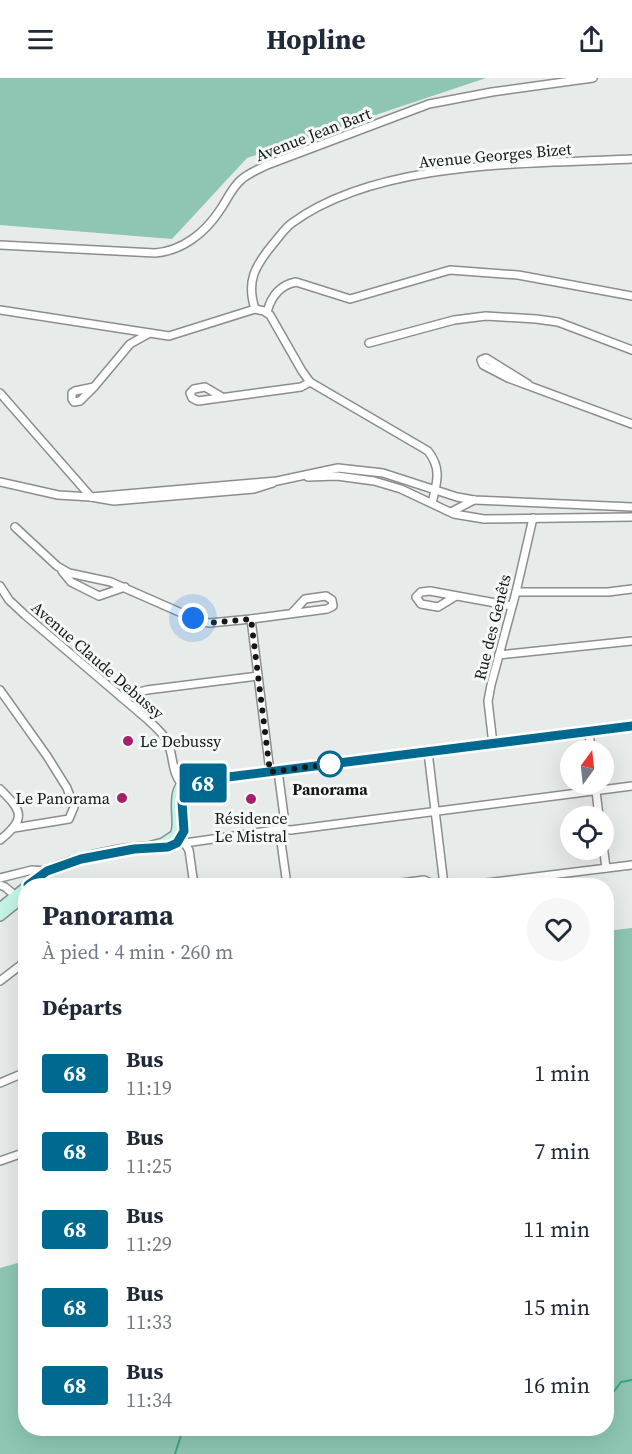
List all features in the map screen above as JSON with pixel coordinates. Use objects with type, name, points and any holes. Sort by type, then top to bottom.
[{"type":"main road","points":[[38,878],[47,871],[81,859],[148,847],[168,847],[177,843],[180,839],[175,798],[177,790],[190,779],[220,778],[632,726]]},
{"type":"main road","points":[[46,878],[59,867]]},
{"type":"main road","points":[[2,908],[18,898]]},
{"type":"street","name":"Avenue Jean Bart","points":[[0,245],[155,254],[168,252],[186,244],[205,229],[243,178],[267,165],[429,104],[492,92],[593,78]]},
{"type":"street","name":"Avenue Georges Bizet","points":[[255,309],[250,286],[253,276],[261,259],[290,224],[318,207],[355,191],[380,183],[441,171],[632,159]]},
{"type":"street","points":[[267,312],[277,292],[289,283],[296,282],[350,299],[450,270],[518,275],[632,296]]},
{"type":"street","points":[[0,310],[169,336],[255,309],[267,312],[310,382],[428,450],[436,462],[438,472],[432,503]]},
{"type":"street","points":[[369,343],[454,320],[486,316],[558,322],[632,350]]},
{"type":"street","points":[[124,330],[130,344]]},
{"type":"street","points":[[94,387],[130,344],[149,334]]},
{"type":"street","points":[[528,384],[486,358],[481,360],[483,365],[508,378],[632,424]]},
{"type":"street","points":[[222,398],[301,387],[310,382]]},
{"type":"street","points":[[0,393],[91,497]]},
{"type":"street","points":[[0,482],[58,495],[91,497],[277,482],[324,470],[359,469],[383,473],[474,500],[632,507]]},
{"type":"street","points":[[297,478],[337,476],[374,480],[401,489],[451,512],[484,519],[632,517]]},
{"type":"street","points":[[451,512],[474,500]]},
{"type":"street","name":"Rue des Genêts","points":[[493,744],[488,701],[533,518]]},
{"type":"street","points":[[15,527],[71,582],[99,596],[124,587]]},
{"type":"street","points":[[57,566],[69,573],[111,582],[210,623],[251,619],[330,608],[332,600],[326,596],[306,599],[292,613]]},
{"type":"street","name":"Avenue Claude Debussy","points":[[0,586],[9,600],[25,615],[147,719],[165,738],[170,748],[175,776],[184,786]]},
{"type":"street","points":[[516,592],[608,592],[632,589]]},
{"type":"street","points":[[456,596],[438,607],[420,604],[416,597],[424,591],[456,596],[512,606]]},
{"type":"street","points":[[251,619],[258,676],[284,816],[278,826],[285,878]]},
{"type":"street","points":[[499,655],[632,641]]},
{"type":"street","points":[[121,697],[147,690],[258,676]]},
{"type":"street","points":[[0,690],[47,756],[67,788],[74,807],[69,819],[14,828]]},
{"type":"street","points":[[589,732],[590,740]]},
{"type":"street","points":[[428,752],[443,878]]},
{"type":"street","points":[[614,786],[632,786]]},
{"type":"street","points":[[0,789],[17,807],[18,819],[14,828],[0,840]]},
{"type":"street","points":[[180,839],[278,826],[291,830],[435,812],[560,793]]},
{"type":"street","points":[[180,839],[189,850],[193,878]]},
{"type":"street","points":[[605,860],[606,868]]},
{"type":"street","points":[[526,878],[632,865]]},
{"type":"street","points":[[0,878],[32,870],[47,871]]},
{"type":"street","points":[[0,885],[18,896]]},
{"type":"street","points":[[0,981],[18,967]]},
{"type":"street","points":[[0,1083],[18,1075]]},
{"type":"street","points":[[0,1161],[18,1155]]},
{"type":"green space","points":[[0,78],[486,78],[247,158],[172,239],[0,225]]},
{"type":"green space","points":[[632,928],[632,1454],[0,1454],[0,1268],[18,1263],[18,1436],[614,1436],[614,930]]},
{"type":"waterway","points":[[614,1391],[621,1382],[632,1380]]},
{"type":"waterway","points":[[175,1454],[181,1436]]},
{"type":"bus line","name":"68","points":[[38,878],[47,871],[81,859],[148,847],[168,847],[177,843],[184,831],[183,794],[193,785],[220,778],[632,726]]},
{"type":"place","name":"Le Debussy","points":[[128,741]]},
{"type":"place","name":"Panorama","points":[[330,764]]},
{"type":"place","name":"Le Panorama","points":[[122,798]]},
{"type":"place","name":"Résidence Le Mistral","points":[[251,799]]},
{"type":"route","points":[[193,618],[210,623],[251,619],[270,772],[330,764]]}]
